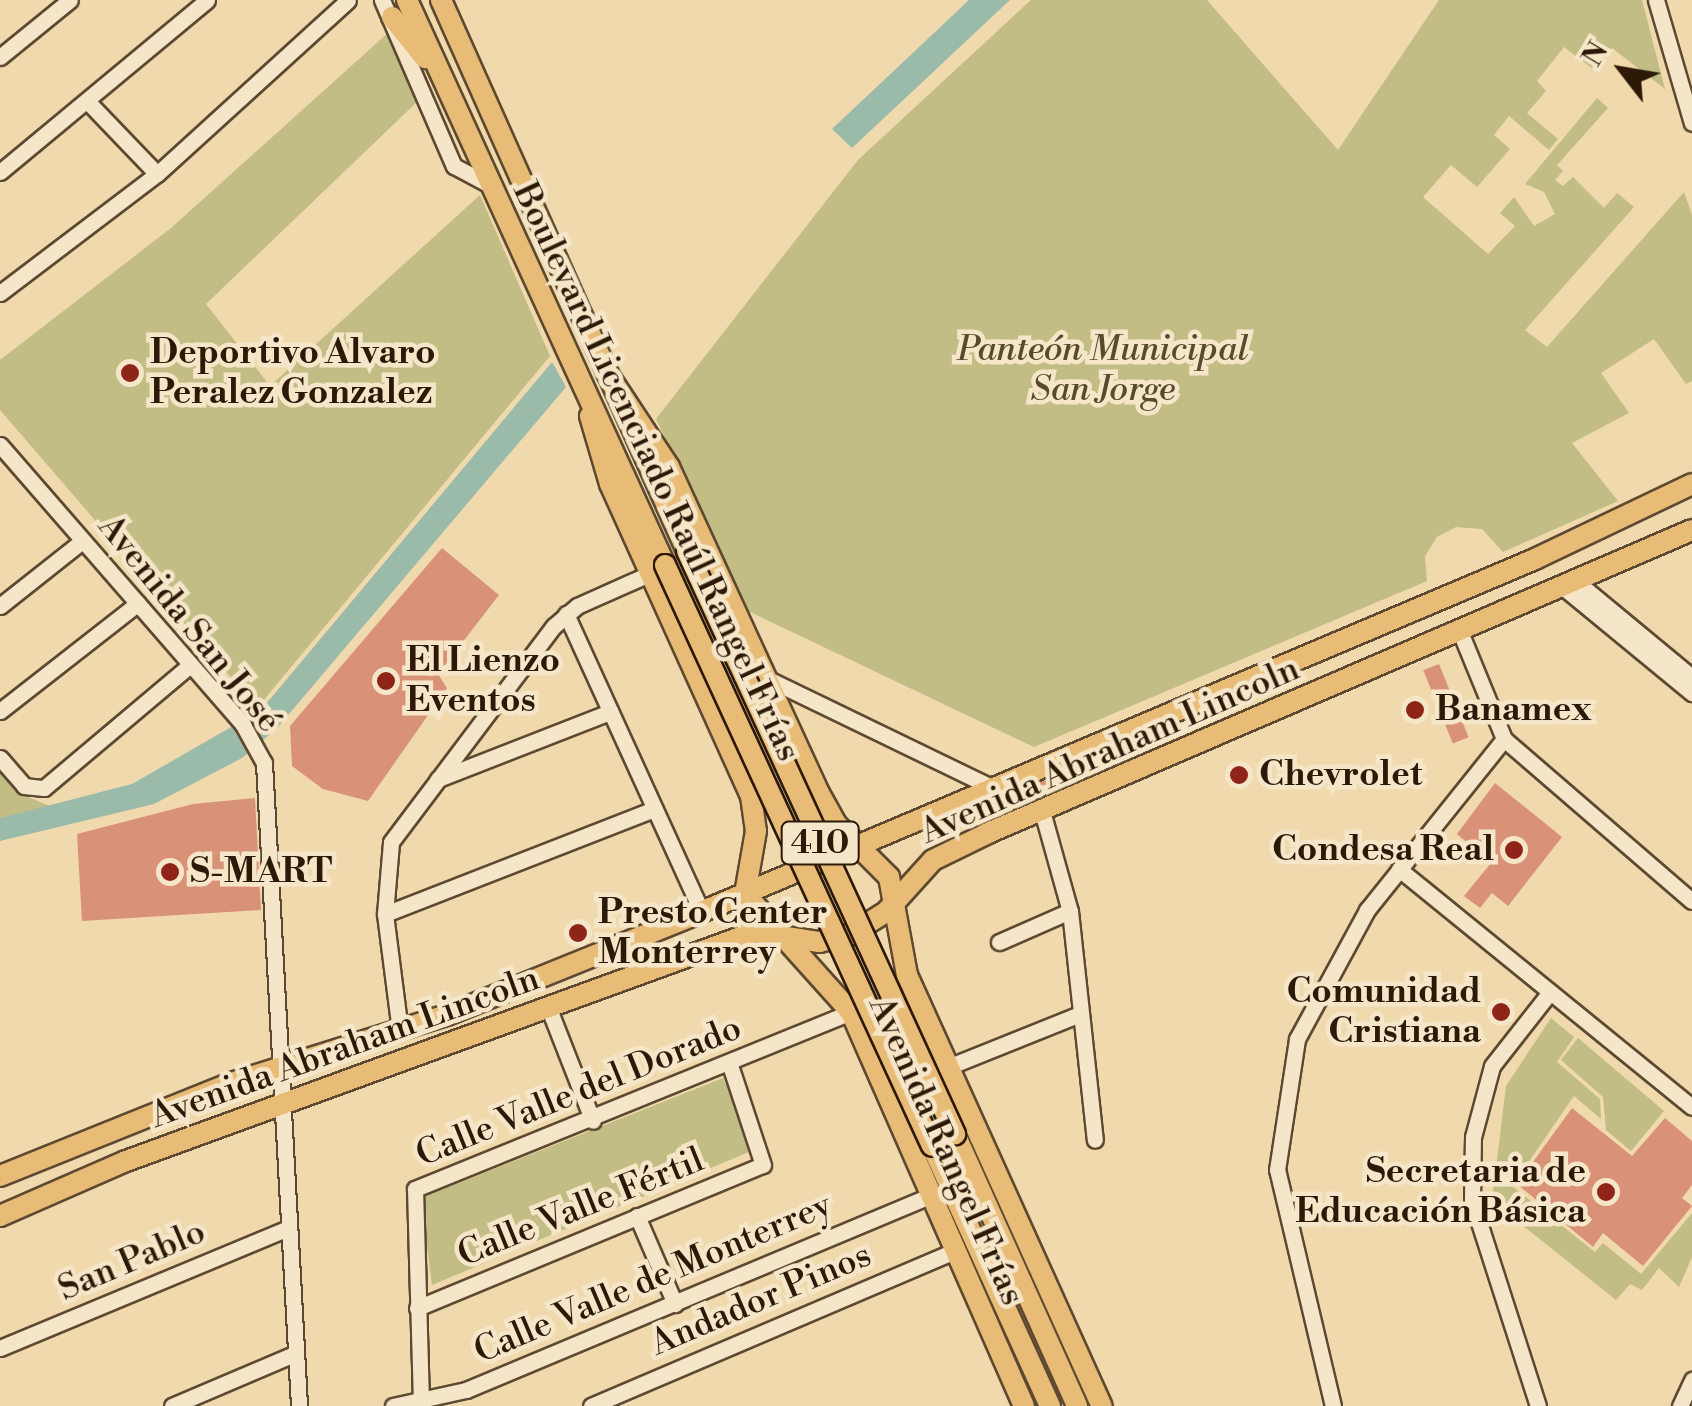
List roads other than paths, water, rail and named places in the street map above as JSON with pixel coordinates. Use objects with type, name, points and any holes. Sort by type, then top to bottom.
[{"type":"main road","name":"Boulevard Licenciado Raúl Rangel Frías","points":[[407,0],[486,183],[587,389],[657,569],[932,1146],[1050,1406]]},
{"type":"main road","name":"Boulevard Licenciado Raúl Rangel Frías","points":[[441,0],[687,551],[1078,1406]]},
{"type":"main road","points":[[387,8],[440,77]]},
{"type":"main road","points":[[607,373],[670,467],[819,793],[857,848],[889,878],[899,899],[902,960],[918,1001],[1100,1406]]},
{"type":"main road","points":[[0,1176],[279,1067],[400,1030],[702,912],[1692,484]]},
{"type":"main road","name":"Avenida Abraham Lincoln","points":[[0,1216],[282,1104],[755,932],[819,942],[849,935],[899,899],[933,860],[1687,538]]},
{"type":"main road","points":[[657,569],[714,714],[752,796],[756,831],[744,894]]},
{"type":"main road","points":[[714,714],[730,685],[769,685]]},
{"type":"main road","points":[[714,714],[751,722],[769,685]]},
{"type":"main road","name":"Avenida Rangel Frías","points":[[744,894],[780,936],[829,978],[854,1018],[1028,1406]]},
{"type":"main road","points":[[854,1018],[879,1031],[918,1001]]},
{"type":"main road","points":[[878,1072],[886,1036],[907,1028],[936,1041]]},
{"type":"main road","points":[[1025,1292],[1100,1406]]},
{"type":"main road","points":[[1005,1307],[1028,1406]]},
{"type":"street","points":[[0,57],[70,0]]},
{"type":"street","points":[[0,172],[89,103],[207,0]]},
{"type":"street","points":[[0,293],[156,174],[348,0]]},
{"type":"street","points":[[1656,0],[1692,123]]},
{"type":"street","points":[[387,8],[454,166],[486,183]]},
{"type":"street","points":[[89,103],[156,174]]},
{"type":"street","name":"Avenida San José","points":[[0,445],[243,725],[264,763],[298,1406]]},
{"type":"street","points":[[0,606],[82,541]]},
{"type":"street","points":[[400,1030],[385,914],[387,850],[566,614],[657,569]]},
{"type":"street","points":[[1571,585],[1692,677]]},
{"type":"street","points":[[1571,585],[1692,693]]},
{"type":"street","points":[[0,711],[138,603]]},
{"type":"street","points":[[566,614],[702,912]]},
{"type":"street","points":[[1460,634],[1504,739],[1692,901]]},
{"type":"street","points":[[0,758],[24,786],[44,788],[190,665]]},
{"type":"street","points":[[769,685],[994,788]]},
{"type":"street","points":[[438,779],[610,712]]},
{"type":"street","points":[[1333,1406],[1282,1211],[1281,1119],[1297,1040],[1323,981],[1398,869],[1504,739]]},
{"type":"street","points":[[385,914],[654,809]]},
{"type":"street","points":[[1042,811],[1070,911],[1094,1140]]},
{"type":"street","points":[[1398,869],[1692,1106]]},
{"type":"street","points":[[1000,942],[1070,911]]},
{"type":"street","points":[[1538,1406],[1472,1200],[1473,1153],[1492,1066],[1550,992]]},
{"type":"street","points":[[549,1009],[593,1120]]},
{"type":"street","points":[[948,1068],[1080,1014]]},
{"type":"street","name":"Calle Valle del Dorado","points":[[422,1402],[415,1189],[854,1018]]},
{"type":"street","name":"Calle Valle Fértil","points":[[417,1308],[765,1161],[730,1065]]},
{"type":"street","name":"Calle Valle de Monterrey","points":[[393,1406],[422,1402],[674,1304],[932,1196]]},
{"type":"street","points":[[637,1216],[674,1304]]},
{"type":"street","name":"San Pablo","points":[[0,1348],[286,1228]]},
{"type":"street","name":"Andador Pinos","points":[[591,1406],[956,1250]]},
{"type":"street","points":[[172,1406],[296,1354]]},
{"type":"street","points":[[1680,1406],[1692,1380]]},
{"type":"place","name":"Deportivo Alvaro Peralez Gonzalez","points":[[130,373]]},
{"type":"place","name":"El Lienzo Eventos","points":[[386,681]]},
{"type":"place","name":"Banamex","points":[[1415,710]]},
{"type":"place","name":"Chevrolet","points":[[1239,775]]},
{"type":"place","name":"Condesa Real","points":[[1514,850]]},
{"type":"place","name":"S-MART","points":[[170,872]]},
{"type":"place","name":"Presto Center Monterrey","points":[[578,933]]},
{"type":"place","name":"Comunidad Cristiana","points":[[1501,1012]]},
{"type":"place","name":"Secretaria de Educación Básica","points":[[1606,1192]]},
{"type":"park label","name":"Panteón Municipal San Jorge","points":[[1103,370]]}]
